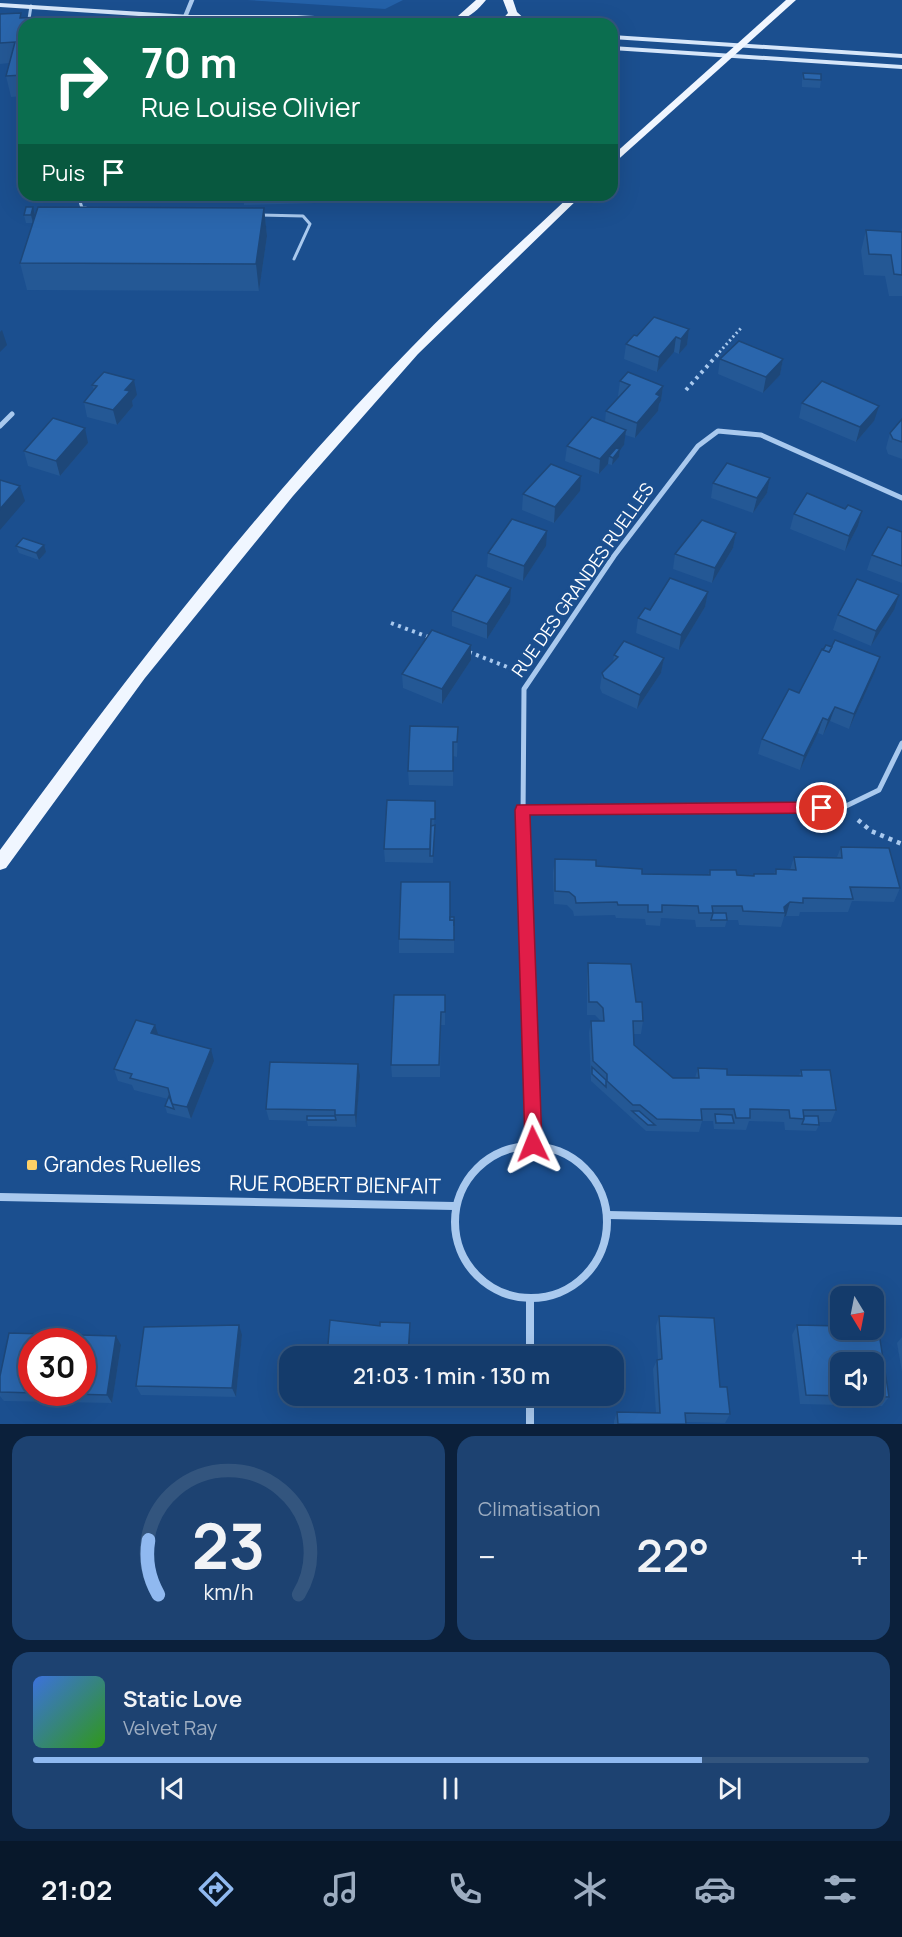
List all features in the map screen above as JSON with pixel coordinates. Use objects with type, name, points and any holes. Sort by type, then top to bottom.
[{"type":"main road","points":[[461,18],[472,12],[481,0]]},
{"type":"main road","points":[[508,0],[513,13],[518,18]]},
{"type":"main road","points":[[779,11],[780,0]]},
{"type":"main road","points":[[618,157],[790,0]]},
{"type":"main road","points":[[0,4],[192,18]]},
{"type":"main road","points":[[472,12],[472,18]]},
{"type":"main road","points":[[508,18],[513,13]]},
{"type":"main road","points":[[185,17],[312,18]]},
{"type":"main road","points":[[618,37],[902,56]]},
{"type":"main road","points":[[618,48],[902,67]]},
{"type":"main road","points":[[0,863],[142,671],[235,554],[393,375],[571,201]]},
{"type":"street","points":[[185,17],[192,0]]},
{"type":"street","points":[[0,426],[12,414]]},
{"type":"street","name":"RUE DES GRANDES RUELLES","points":[[533,1144],[522,810],[524,689],[614,555],[698,446],[718,431],[761,435],[902,498]]},
{"type":"street","points":[[522,810],[844,807],[879,790],[902,743]]},
{"type":"street","points":[[533,1144],[563,1154],[582,1167],[597,1185],[608,1215],[607,1239],[597,1264],[569,1291],[530,1300],[502,1293],[475,1274],[458,1249],[454,1206],[459,1189],[472,1170],[507,1149],[533,1144]]},
{"type":"street","name":"RUE ROBERT BIENFAIT","points":[[0,1197],[454,1206]]},
{"type":"street","points":[[608,1215],[902,1221]]},
{"type":"street","points":[[530,1300],[530,1346]]},
{"type":"street","points":[[530,1406],[531,1424]]},
{"type":"lane","points":[[29,18],[31,6]]},
{"type":"lane","points":[[80,201],[82,208],[94,208]]},
{"type":"lane","points":[[256,214],[303,216],[310,224],[294,259]]},
{"type":"path","points":[[686,390],[741,328]]},
{"type":"path","points":[[391,623],[435,639]]},
{"type":"path","points":[[467,651],[532,676]]},
{"type":"path","points":[[844,807],[871,831],[902,844]]},
{"type":"shaded area","points":[[247,0],[403,0],[385,9]]},
{"type":"building","points":[[21,13],[18,18],[18,75],[6,76],[15,42],[0,43],[0,14]]},
{"type":"building","points":[[803,73],[821,74],[821,80],[804,79]]},
{"type":"building","points":[[26,207],[33,207],[31,215],[24,215]]},
{"type":"building","points":[[38,207],[264,208],[256,264],[20,263]]},
{"type":"building","points":[[866,230],[902,232],[902,275],[894,274],[891,255],[869,254]]},
{"type":"building","points":[[654,317],[689,329],[681,339],[676,337],[659,357],[626,344],[634,335],[637,336]]},
{"type":"building","points":[[739,341],[783,359],[766,377],[720,359]]},
{"type":"building","points":[[104,372],[134,380],[125,390],[130,391],[113,410],[84,402],[97,386],[92,385]]},
{"type":"building","points":[[628,372],[663,386],[656,394],[660,396],[637,423],[606,411],[630,385],[620,381]]},
{"type":"building","points":[[822,381],[879,406],[860,427],[802,403]]},
{"type":"building","points":[[592,417],[626,430],[600,459],[567,446]]},
{"type":"building","points":[[53,418],[85,428],[56,461],[24,451]]},
{"type":"building","points":[[902,419],[902,442],[893,439],[890,433]]},
{"type":"building","points":[[616,448],[620,449],[613,458],[609,456]]},
{"type":"building","points":[[727,463],[770,478],[757,498],[713,483]]},
{"type":"building","points":[[551,464],[581,476],[555,507],[523,494]]},
{"type":"building","points":[[0,480],[20,486],[0,509]]},
{"type":"building","points":[[807,493],[845,509],[848,505],[862,511],[849,536],[794,514]]},
{"type":"building","points":[[512,519],[547,531],[524,566],[488,553]]},
{"type":"building","points":[[702,520],[736,533],[715,568],[675,554]]},
{"type":"building","points":[[888,527],[902,532],[902,566],[872,555]]},
{"type":"building","points":[[23,538],[44,545],[36,553],[16,546]]},
{"type":"building","points":[[476,575],[511,588],[487,624],[452,611]]},
{"type":"building","points":[[670,578],[708,592],[681,635],[638,618],[645,608],[650,610]]},
{"type":"building","points":[[857,579],[899,595],[876,631],[838,615]]},
{"type":"building","points":[[432,630],[471,645],[442,689],[402,674]]},
{"type":"building","points":[[835,640],[880,657],[854,714],[835,707],[828,720],[823,718],[804,756],[762,739],[789,689],[799,693],[822,649],[829,652]]},
{"type":"building","points":[[624,641],[664,658],[640,695],[604,678],[602,673],[618,657],[614,655]]},
{"type":"building","points":[[826,645],[832,647],[829,652],[823,650]]},
{"type":"building","points":[[410,726],[458,727],[457,742],[453,742],[453,771],[408,771]]},
{"type":"building","points":[[387,800],[435,801],[435,819],[431,819],[430,849],[384,849]]},
{"type":"building","points":[[435,825],[433,856],[430,856],[431,826]]},
{"type":"building","points":[[841,847],[889,848],[900,888],[850,887],[853,899],[803,898],[803,903],[790,902],[784,907],[785,913],[743,911],[742,906],[712,906],[713,913],[699,913],[698,906],[662,905],[662,912],[648,912],[648,905],[618,905],[617,902],[576,903],[575,897],[569,892],[555,891],[555,859],[596,860],[596,866],[642,869],[642,874],[710,875],[710,870],[736,870],[737,875],[754,876],[754,874],[776,874],[776,869],[796,870],[794,857],[842,858]]},
{"type":"building","points":[[401,882],[450,882],[450,920],[454,920],[454,940],[399,939]]},
{"type":"building","points":[[713,913],[726,913],[727,920],[711,920]]},
{"type":"building","points":[[588,963],[631,964],[636,1002],[642,1002],[643,1021],[633,1021],[634,1045],[673,1078],[699,1078],[698,1068],[727,1069],[727,1075],[802,1076],[801,1070],[830,1070],[836,1110],[803,1110],[804,1119],[790,1118],[789,1110],[750,1109],[750,1118],[736,1118],[734,1109],[701,1109],[702,1120],[657,1119],[640,1105],[633,1105],[607,1081],[607,1074],[593,1061],[591,1021],[604,1021],[603,1008],[597,1002],[589,1002]]},
{"type":"building","points":[[394,995],[445,995],[445,1012],[441,1012],[439,1065],[391,1065]]},
{"type":"building","points":[[136,1020],[155,1025],[151,1033],[211,1049],[187,1107],[172,1104],[168,1088],[130,1078],[132,1074],[114,1069]]},
{"type":"building","points":[[270,1062],[358,1064],[355,1115],[335,1115],[335,1110],[266,1109]]},
{"type":"building","points":[[592,1067],[606,1080],[606,1087],[592,1074]]},
{"type":"building","points":[[169,1096],[174,1109],[165,1106]]},
{"type":"building","points":[[632,1111],[639,1111],[655,1125],[648,1125]]},
{"type":"building","points":[[715,1114],[732,1115],[734,1123],[716,1123]]},
{"type":"building","points":[[307,1116],[335,1116],[336,1120],[307,1120]]},
{"type":"building","points":[[804,1116],[818,1116],[819,1125],[802,1124]]},
{"type":"building","points":[[659,1316],[714,1318],[720,1387],[727,1387],[730,1414],[685,1413],[686,1424],[618,1424],[617,1412],[660,1413],[657,1360],[662,1359]]},
{"type":"building","points":[[330,1320],[380,1326],[380,1322],[410,1323],[409,1346],[328,1346]]},
{"type":"building","points":[[239,1325],[232,1388],[136,1386],[144,1327]]},
{"type":"building","points":[[797,1325],[830,1326],[830,1340],[880,1340],[882,1352],[830,1352],[830,1396],[806,1395]]},
{"type":"building","points":[[9,1333],[18,1333],[18,1393],[0,1392],[0,1376]]},
{"type":"building","points":[[96,1335],[116,1336],[107,1395],[96,1395]]},
{"type":"building","points":[[884,1365],[889,1397],[884,1397]]},
{"type":"place","name":"Grandes Ruelles","points":[[32,1165]]},
{"type":"route","points":[[533,1144],[522,810],[822,808]]}]
